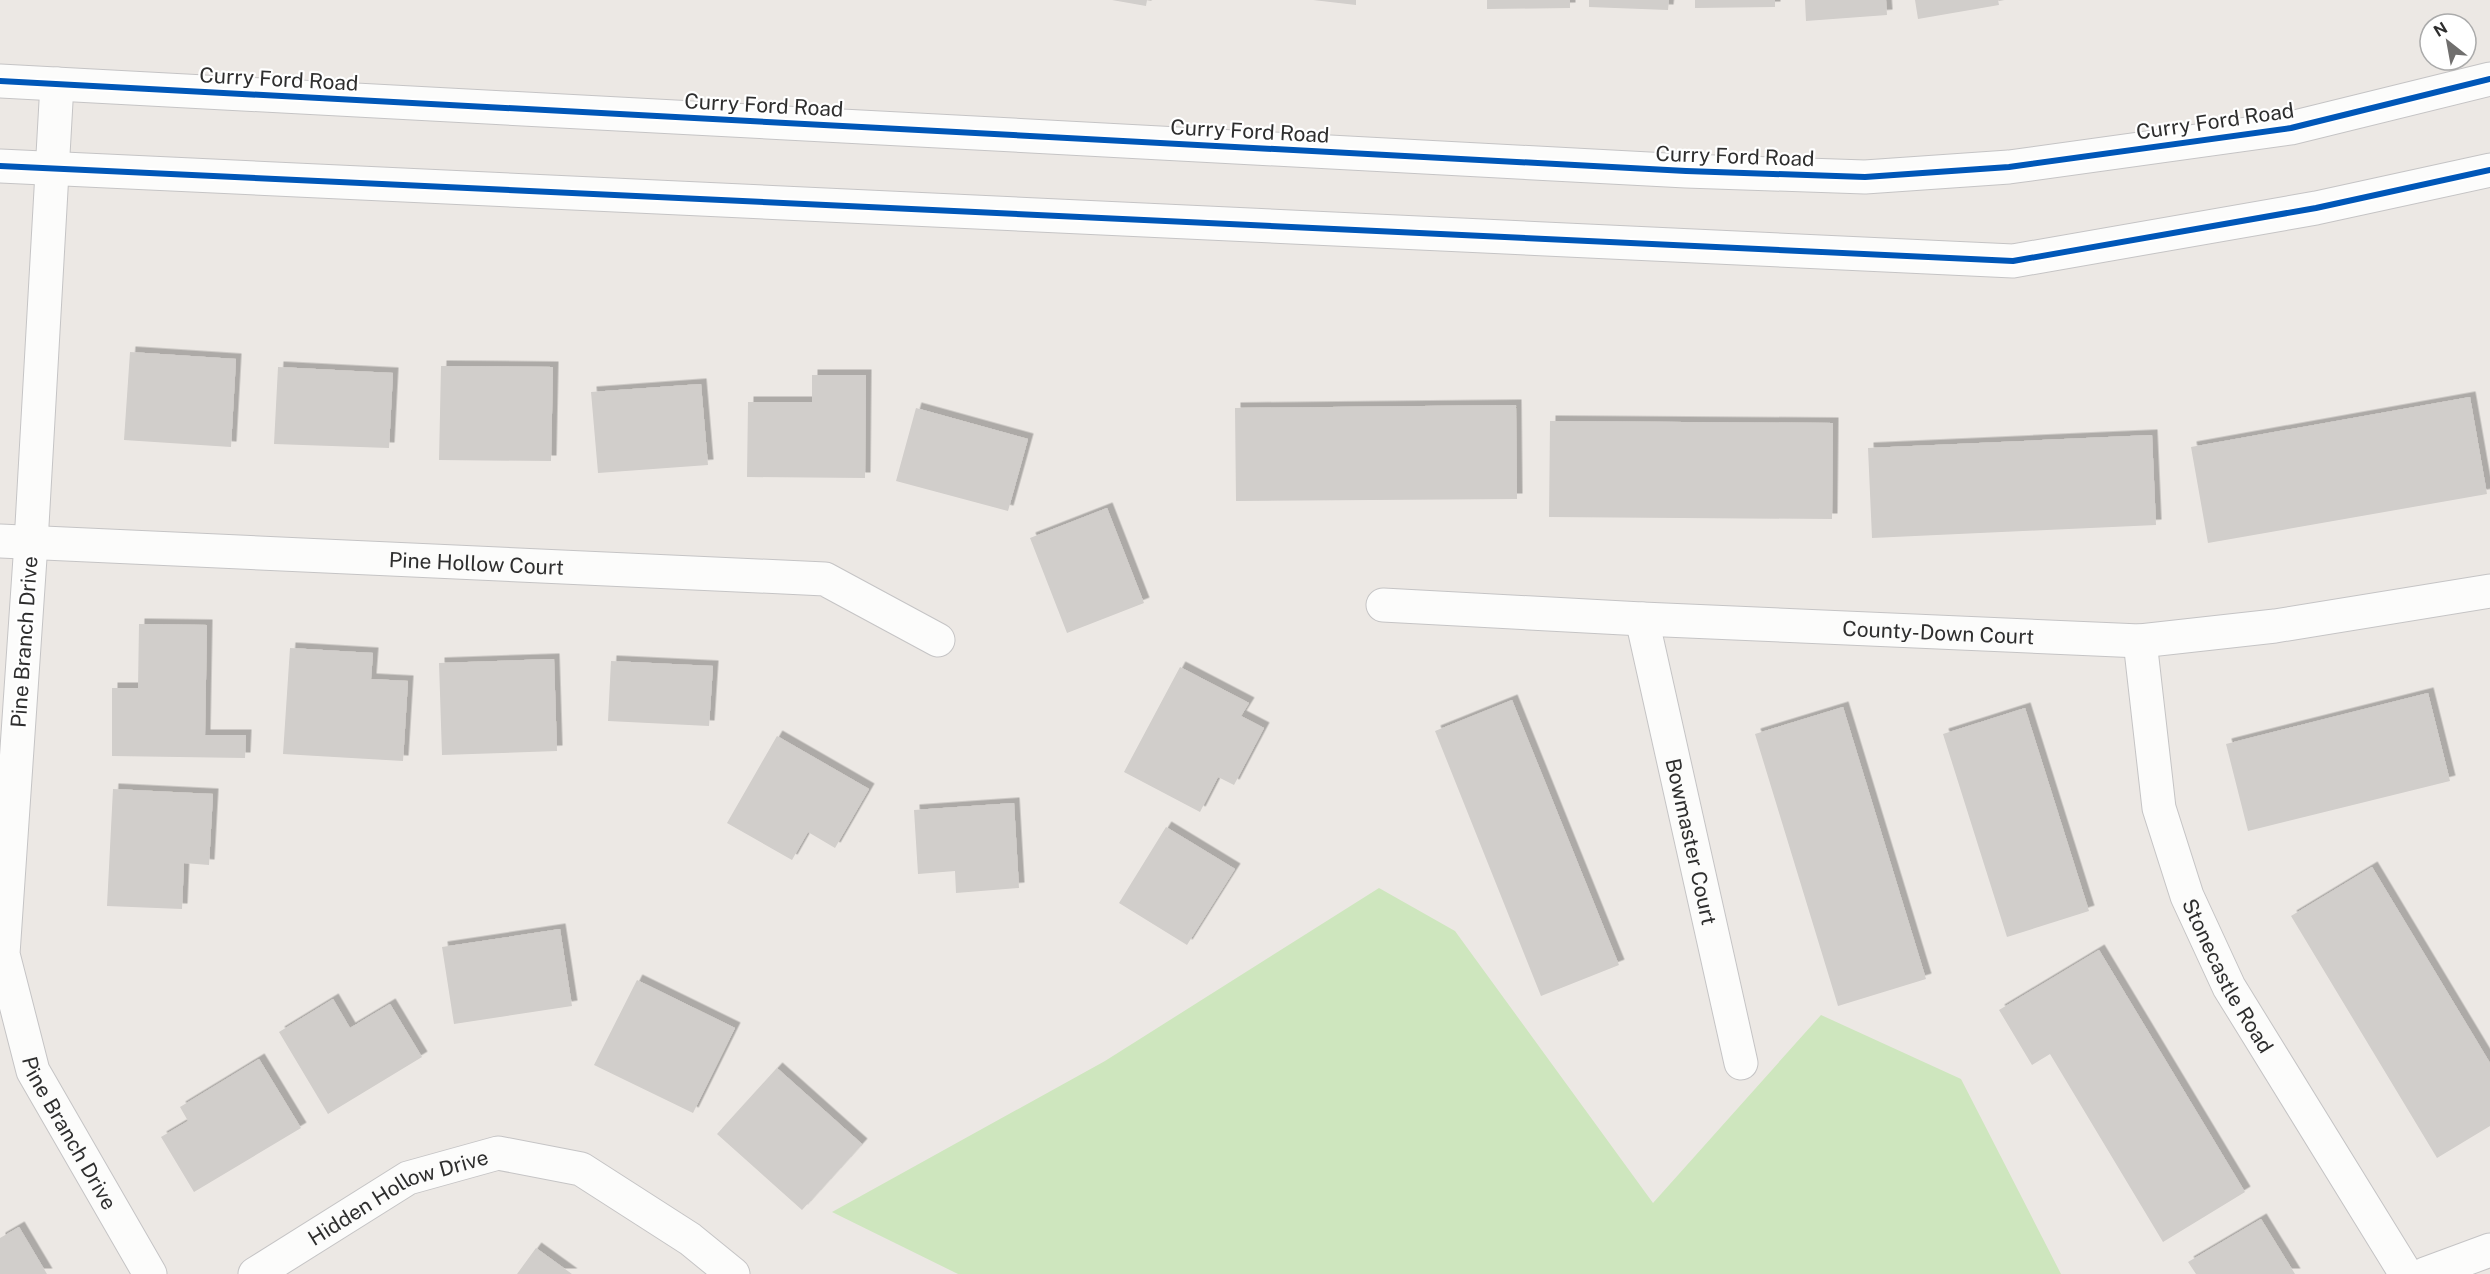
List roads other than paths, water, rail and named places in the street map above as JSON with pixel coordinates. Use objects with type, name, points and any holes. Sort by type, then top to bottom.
[{"type":"street","name":"Curry Ford Road","points":[[0,81],[1662,170],[1865,177],[2010,167],[2291,128],[2490,79]]},
{"type":"street","name":"Pine Branch Drive","points":[[57,84],[52,168],[16,542],[3,954],[33,1071],[150,1274]]},
{"type":"street","points":[[0,166],[2013,261],[2316,208],[2490,170]]},
{"type":"street","name":"Pine Hollow Court","points":[[16,542],[825,579],[938,640]]},
{"type":"street","name":"County-Down Court","points":[[1383,605],[2140,642],[2275,626],[2490,591]]},
{"type":"street","name":"Bowmaster Court","points":[[1641,619],[1741,1063]]},
{"type":"street","name":"Stonecastle Road","points":[[2140,642],[2160,808],[2187,896],[2229,987],[2406,1274]]},
{"type":"street","name":"Hidden Hollow Drive","points":[[255,1274],[408,1178],[498,1153],[580,1169],[690,1239],[734,1274]]},
{"type":"street","points":[[2425,1274],[2490,1250]]}]
